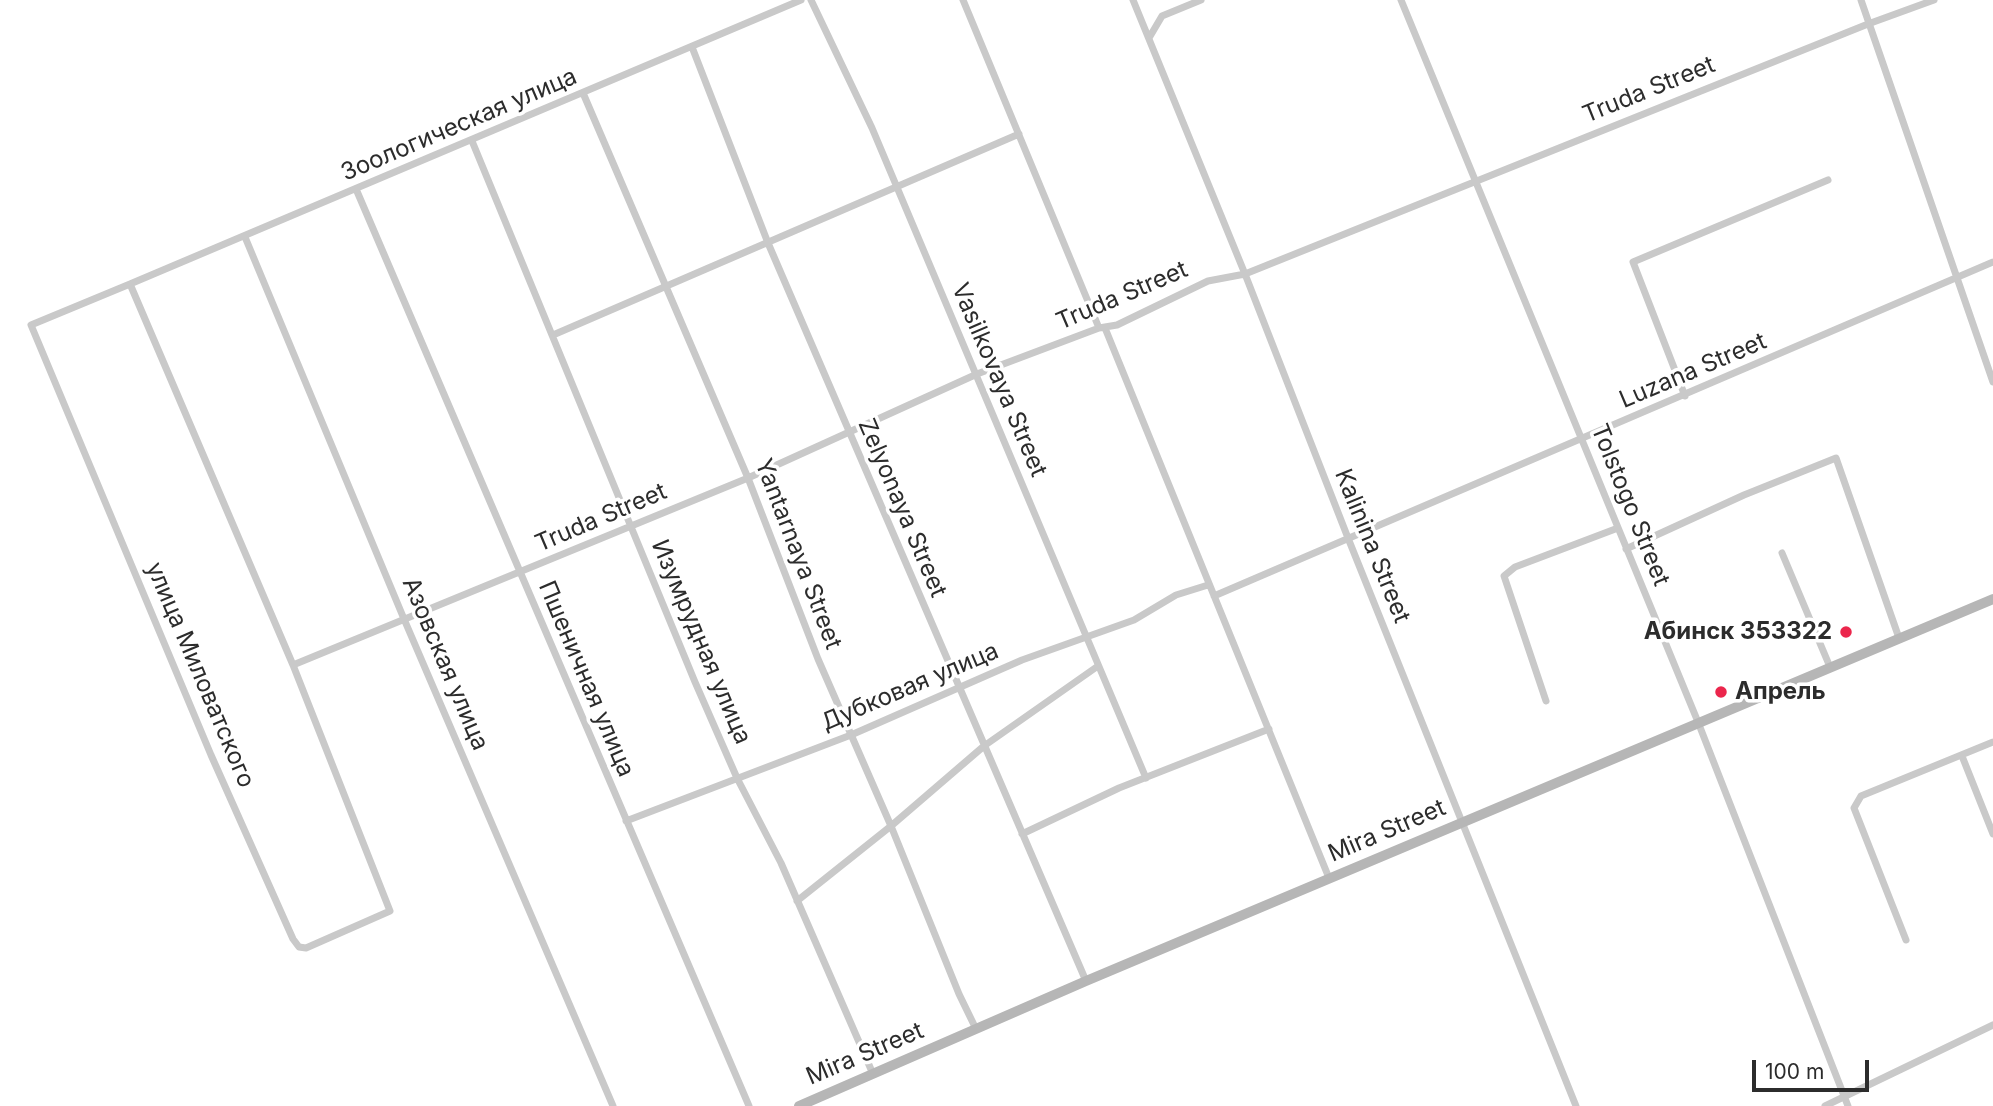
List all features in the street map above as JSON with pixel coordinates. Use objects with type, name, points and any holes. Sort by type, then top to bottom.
[{"type":"main road","name":"Mira Street","points":[[799,1106],[1086,981],[1993,599]]},
{"type":"street","name":"Зоологическая улица","points":[[31,326],[801,0]]},
{"type":"street","name":"Vasilkovaya Street","points":[[811,0],[872,128],[1146,778]]},
{"type":"street","points":[[963,0],[1214,596],[1329,878]]},
{"type":"street","name":"Kalinina Street","points":[[1133,0],[1576,1106]]},
{"type":"street","points":[[1149,38],[1162,16],[1201,0]]},
{"type":"street","name":"Tolstogo Street","points":[[1401,0],[1698,722],[1848,1106]]},
{"type":"street","points":[[1861,0],[1993,382]]},
{"type":"street","name":"Truda Street","points":[[293,665],[748,478],[977,374],[1102,328],[1208,281],[1245,274],[1934,0]]},
{"type":"street","name":"Zelyonaya Street","points":[[692,47],[768,243],[1086,981]]},
{"type":"street","name":"Yantarnaya Street","points":[[583,93],[748,478],[818,659],[976,1029]]},
{"type":"street","points":[[553,335],[1019,134]]},
{"type":"street","name":"Изумрудная улица","points":[[472,141],[695,682],[737,778],[781,863],[873,1074]]},
{"type":"street","points":[[1685,396],[1633,262],[1828,180]]},
{"type":"street","name":"Пшеничная улица","points":[[356,189],[749,1106]]},
{"type":"street","name":"Азовская улица","points":[[245,237],[404,619],[613,1106]]},
{"type":"street","name":"Luzana Street","points":[[1214,596],[1993,262]]},
{"type":"street","points":[[131,284],[293,665]]},
{"type":"street","name":"улица Миловатского","points":[[31,326],[211,755],[293,939],[299,947],[306,948],[390,911],[293,665]]},
{"type":"street","points":[[1626,549],[1744,495],[1836,458],[1899,638]]},
{"type":"street","points":[[1546,701],[1504,576],[1515,567],[1618,528]]},
{"type":"street","points":[[1782,552],[1830,667]]},
{"type":"street","name":"Дубковая улица","points":[[626,821],[851,734],[1022,660],[1134,620],[1176,595],[1208,585]]},
{"type":"street","points":[[797,901],[891,826],[984,746],[1098,666]]},
{"type":"street","points":[[1022,834],[1119,788],[1269,729]]},
{"type":"street","points":[[1906,940],[1854,808],[1861,796],[1993,742]]},
{"type":"street","points":[[1962,756],[1993,834]]},
{"type":"street","points":[[1825,1106],[1993,1025]]},
{"type":"place","name":"Абинск 353322","points":[[1846,632]]},
{"type":"place","name":"Апрель","points":[[1721,692]]}]
